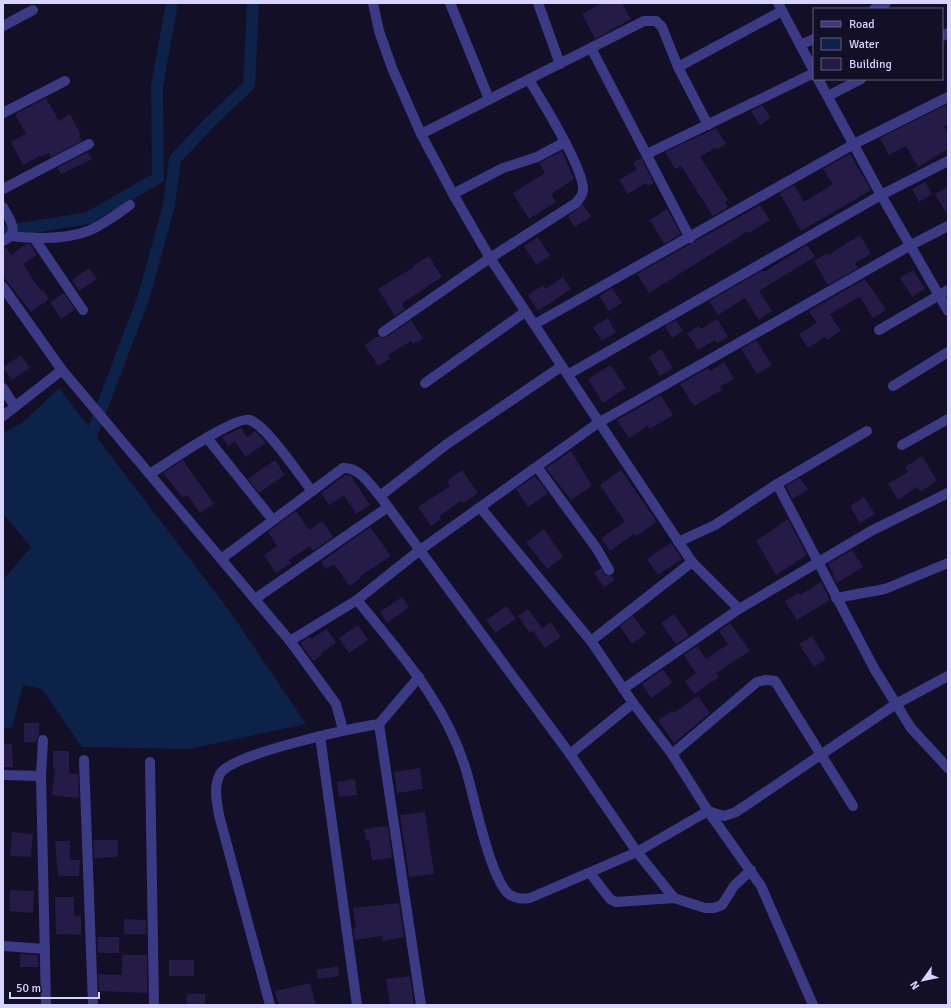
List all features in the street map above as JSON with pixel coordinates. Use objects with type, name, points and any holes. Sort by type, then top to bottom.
[{"type":"street","points":[[373,3],[379,31],[392,68],[421,134],[453,194],[490,258],[525,312],[535,324],[562,366],[569,374],[598,422],[692,562],[739,609]]},
{"type":"street","points":[[450,3],[489,99]]},
{"type":"street","points":[[538,3],[560,64]]},
{"type":"street","points":[[876,8],[886,3]]},
{"type":"street","points":[[678,67],[780,7],[813,70]]},
{"type":"street","points":[[3,26],[32,10]]},
{"type":"street","points":[[421,134],[644,21],[652,20],[656,21],[662,27],[678,67],[708,125]]},
{"type":"street","points":[[800,46],[813,40]]},
{"type":"street","points":[[591,48],[690,238]]},
{"type":"street","points":[[647,154],[813,72]]},
{"type":"street","points":[[383,332],[490,258],[576,203],[581,197],[583,190],[581,178],[565,142],[529,80]]},
{"type":"street","points":[[819,80],[910,245],[944,292],[948,311]]},
{"type":"street","points":[[828,96],[859,80]]},
{"type":"street","points":[[3,113],[65,81]]},
{"type":"street","points":[[535,324],[690,238],[854,144],[948,97]]},
{"type":"street","points":[[453,194],[503,168],[537,157],[565,142]]},
{"type":"street","points":[[3,189],[89,144]]},
{"type":"street","points":[[569,374],[881,195],[948,161]]},
{"type":"street","points":[[3,208],[10,234],[34,238],[75,235],[88,231],[130,205]]},
{"type":"street","points":[[290,641],[357,600],[420,550],[598,422],[910,245],[948,226]]},
{"type":"street","points":[[34,238],[83,310]]},
{"type":"street","points":[[3,287],[62,370],[290,641],[336,704],[343,730]]},
{"type":"street","points":[[879,330],[944,292]]},
{"type":"street","points":[[424,383],[525,312]]},
{"type":"street","points":[[893,386],[948,352]]},
{"type":"street","points":[[380,496],[447,444],[562,366]]},
{"type":"street","points":[[3,416],[62,370]]},
{"type":"street","points":[[3,388],[15,407]]},
{"type":"street","points":[[902,445],[948,419]]},
{"type":"street","points":[[150,474],[207,438],[241,420],[249,420],[261,427],[312,491]]},
{"type":"street","points":[[678,542],[715,525],[777,484],[867,431]]},
{"type":"street","points":[[207,438],[272,519]]},
{"type":"street","points":[[221,559],[272,519],[343,468],[350,467],[359,472],[380,496],[420,550],[570,754],[637,852],[674,898]]},
{"type":"street","points":[[537,467],[597,548],[609,570]]},
{"type":"street","points":[[777,484],[875,670],[911,728],[948,768]]},
{"type":"street","points":[[623,689],[739,609],[898,517],[948,493]]},
{"type":"street","points":[[255,599],[388,507]]},
{"type":"street","points":[[480,507],[591,641],[633,703],[672,754],[708,811],[751,870],[761,886],[813,1005]]},
{"type":"street","points":[[591,641],[692,562]]},
{"type":"street","points":[[836,598],[886,589],[948,563]]},
{"type":"street","points":[[357,600],[419,677],[441,710],[452,730],[466,768],[494,870],[508,894],[518,899],[530,898],[637,852],[708,811],[724,816],[736,812],[896,704],[948,676]]},
{"type":"street","points":[[270,1005],[219,815],[215,788],[221,772],[229,766],[278,747],[343,730],[379,724],[419,677]]},
{"type":"street","points":[[672,754],[757,682],[765,680],[774,681],[822,754],[853,806]]},
{"type":"street","points":[[570,754],[633,703]]},
{"type":"street","points":[[379,724],[421,1005]]},
{"type":"street","points":[[320,736],[358,1005]]},
{"type":"street","points":[[43,740],[41,776],[46,1005]]},
{"type":"street","points":[[84,760],[93,1005]]},
{"type":"street","points":[[150,762],[154,1005]]},
{"type":"street","points":[[3,775],[41,776]]},
{"type":"street","points":[[590,873],[610,899],[616,902],[674,898],[705,908],[714,908],[722,904],[734,886],[751,870]]},
{"type":"street","points":[[3,946],[45,949]]},
{"type":"water","points":[[59,388],[231,613],[306,724],[189,749],[82,747],[42,689],[23,685],[12,727],[3,729],[3,580],[31,547],[3,514],[3,433],[23,422]]},
{"type":"building","points":[[602,3],[622,3],[631,19],[595,39],[582,14]]},
{"type":"building","points":[[46,98],[59,121],[70,114],[81,135],[79,136],[82,141],[51,157],[49,153],[43,156],[42,155],[23,165],[11,142],[26,134],[15,114]]},
{"type":"building","points":[[948,104],[948,124],[944,127],[948,134],[948,149],[918,167],[906,146],[889,155],[880,138]]},
{"type":"building","points":[[762,105],[771,118],[760,125],[751,111]]},
{"type":"building","points":[[716,128],[726,144],[716,150],[715,148],[700,157],[728,200],[725,202],[728,207],[713,216],[681,166],[675,169],[665,152]]},
{"type":"building","points":[[562,151],[574,179],[551,194],[556,202],[529,219],[513,193],[545,173],[539,163]]},
{"type":"building","points":[[88,152],[92,159],[61,174],[57,168]]},
{"type":"building","points":[[850,154],[871,190],[801,231],[780,193],[794,185],[804,202],[833,184],[823,169]]},
{"type":"building","points":[[641,158],[654,183],[648,186],[646,183],[628,194],[619,180],[637,169],[633,163]]},
{"type":"building","points":[[925,182],[932,194],[919,202],[912,189]]},
{"type":"building","points":[[948,187],[948,216],[935,194]]},
{"type":"building","points":[[583,204],[591,217],[574,227],[568,216]]},
{"type":"building","points":[[760,205],[770,220],[749,233],[748,231],[649,293],[637,274]]},
{"type":"building","points":[[667,209],[681,234],[664,244],[650,220]]},
{"type":"building","points":[[860,235],[871,254],[855,263],[858,268],[828,285],[814,261],[827,253],[828,255]]},
{"type":"building","points":[[538,237],[550,256],[536,265],[524,246]]},
{"type":"building","points":[[26,244],[30,244],[37,255],[23,264],[40,290],[42,289],[49,299],[31,312],[3,276],[3,247],[6,247],[11,255]]},
{"type":"building","points":[[807,245],[815,257],[759,291],[772,311],[759,320],[745,298],[718,315],[709,301],[763,270],[764,272]]},
{"type":"building","points":[[429,256],[442,277],[404,302],[402,305],[405,309],[395,316],[378,289]]},
{"type":"building","points":[[89,268],[97,279],[79,291],[72,280]]},
{"type":"building","points":[[913,270],[925,289],[912,297],[900,278]]},
{"type":"building","points":[[563,277],[571,289],[538,311],[528,295],[543,285],[545,289]]},
{"type":"building","points":[[865,279],[886,310],[873,318],[859,297],[830,314],[841,331],[827,340],[825,337],[808,348],[799,334],[817,323],[809,311]]},
{"type":"building","points":[[612,288],[622,303],[609,311],[599,296]]},
{"type":"building","points":[[64,293],[75,309],[61,319],[50,302]]},
{"type":"building","points":[[608,318],[616,332],[602,341],[593,327]]},
{"type":"building","points":[[717,319],[728,337],[717,343],[715,340],[698,350],[687,333],[699,326],[701,329]]},
{"type":"building","points":[[411,320],[423,339],[413,344],[411,341],[388,355],[390,359],[378,366],[365,345],[378,336],[383,338],[387,337]]},
{"type":"building","points":[[676,320],[683,331],[672,338],[665,326]]},
{"type":"building","points":[[756,340],[772,365],[757,374],[741,349]]},
{"type":"building","points":[[661,349],[673,368],[660,376],[649,357]]},
{"type":"building","points":[[21,355],[30,368],[12,380],[3,367]]},
{"type":"building","points":[[724,362],[734,379],[720,387],[722,390],[694,406],[680,384],[708,368],[710,371]]},
{"type":"building","points":[[611,365],[626,388],[603,403],[588,379]]},
{"type":"building","points":[[661,395],[673,415],[650,429],[648,426],[629,438],[617,420]]},
{"type":"building","points":[[241,428],[247,437],[255,431],[266,443],[245,457],[235,441],[228,446],[222,437]]},
{"type":"building","points":[[571,451],[592,486],[571,500],[546,468]]},
{"type":"building","points":[[922,456],[937,481],[920,492],[917,487],[898,500],[888,484],[908,472],[905,467]]},
{"type":"building","points":[[183,460],[214,504],[200,513],[188,495],[183,498],[163,473]]},
{"type":"building","points":[[275,460],[285,475],[259,493],[248,479]]},
{"type":"building","points":[[462,470],[478,493],[463,503],[461,501],[439,516],[441,519],[431,526],[418,507],[450,486],[447,481]]},
{"type":"building","points":[[621,470],[657,522],[636,536],[634,534],[610,551],[601,538],[625,522],[600,485]]},
{"type":"building","points":[[345,475],[351,476],[370,505],[356,514],[344,495],[329,505],[321,493]]},
{"type":"building","points":[[535,476],[548,493],[528,507],[516,489]]},
{"type":"building","points":[[800,478],[808,490],[792,499],[786,486]]},
{"type":"building","points":[[864,497],[875,514],[860,523],[850,506]]},
{"type":"building","points":[[296,511],[309,530],[322,521],[333,537],[313,551],[310,546],[289,560],[291,563],[276,573],[264,555],[277,546],[268,532]]},
{"type":"building","points":[[788,519],[807,555],[776,575],[756,541]]},
{"type":"building","points":[[370,527],[391,556],[360,576],[361,578],[349,586],[334,564],[326,569],[321,562]]},
{"type":"building","points":[[544,529],[563,557],[547,569],[526,542]]},
{"type":"building","points":[[671,543],[682,559],[658,575],[647,559]]},
{"type":"building","points":[[852,550],[863,567],[837,583],[828,564]]},
{"type":"building","points":[[601,568],[605,575],[612,576],[615,580],[604,587],[594,573]]},
{"type":"building","points":[[821,582],[830,600],[797,620],[785,601],[798,593],[800,595]]},
{"type":"building","points":[[402,597],[409,607],[387,623],[380,612]]},
{"type":"building","points":[[507,606],[516,619],[495,633],[486,620]]},
{"type":"building","points":[[528,609],[542,628],[551,622],[561,637],[545,648],[533,631],[530,633],[518,616]]},
{"type":"building","points":[[674,614],[689,636],[676,644],[661,623]]},
{"type":"building","points":[[633,616],[646,634],[632,644],[620,626]]},
{"type":"building","points":[[730,623],[750,651],[716,673],[719,677],[694,694],[685,681],[696,673],[684,655],[697,646],[706,659],[728,644],[719,631]]},
{"type":"building","points":[[358,625],[368,640],[349,653],[339,638]]},
{"type":"building","points":[[327,629],[336,643],[321,653],[322,655],[313,661],[300,643],[309,637],[311,639]]},
{"type":"building","points":[[812,636],[826,659],[814,667],[799,644]]},
{"type":"building","points":[[663,669],[672,683],[651,698],[642,684]]},
{"type":"building","points":[[698,696],[710,713],[674,743],[658,720],[672,711],[673,713]]},
{"type":"building","points":[[24,723],[39,723],[39,735],[36,742],[24,742]]},
{"type":"building","points":[[3,744],[12,744],[13,767],[3,767]]},
{"type":"building","points":[[53,751],[69,751],[69,773],[78,774],[79,798],[52,795],[55,768],[53,768]]},
{"type":"building","points":[[420,768],[423,789],[397,793],[394,772]]},
{"type":"building","points":[[355,779],[357,795],[339,797],[337,782]]},
{"type":"building","points":[[425,812],[434,874],[409,877],[400,815]]},
{"type":"building","points":[[388,826],[392,858],[372,860],[369,840],[366,840],[364,829]]},
{"type":"building","points":[[12,832],[33,834],[31,857],[10,856]]},
{"type":"building","points":[[93,840],[118,840],[118,857],[94,858]]},
{"type":"building","points":[[55,841],[70,841],[70,860],[80,860],[79,876],[58,876]]},
{"type":"building","points":[[10,890],[34,891],[33,913],[9,911]]},
{"type":"building","points":[[55,897],[74,897],[74,916],[81,916],[81,935],[56,934]]},
{"type":"building","points":[[399,903],[404,937],[383,941],[382,936],[355,940],[353,929],[356,928],[353,908]]},
{"type":"building","points":[[124,919],[146,920],[146,934],[124,934]]},
{"type":"building","points":[[97,937],[119,937],[119,953],[98,953]]},
{"type":"building","points":[[20,954],[38,955],[39,967],[20,967]]},
{"type":"building","points":[[122,955],[147,955],[147,993],[99,991],[98,974],[122,975]]},
{"type":"building","points":[[169,960],[194,960],[194,976],[169,976]]},
{"type":"building","points":[[338,966],[339,976],[318,979],[316,970]]},
{"type":"building","points":[[410,976],[414,1005],[390,1005],[386,979]]},
{"type":"building","points":[[310,983],[316,1005],[279,1005],[275,991]]},
{"type":"building","points":[[187,994],[205,994],[205,1005],[186,1005]]},
{"type":"waterway","points":[[3,232],[88,218],[158,178],[157,86],[172,3]]},
{"type":"waterway","points":[[87,447],[144,296],[169,205],[175,159],[211,121],[249,85],[253,3]]}]
